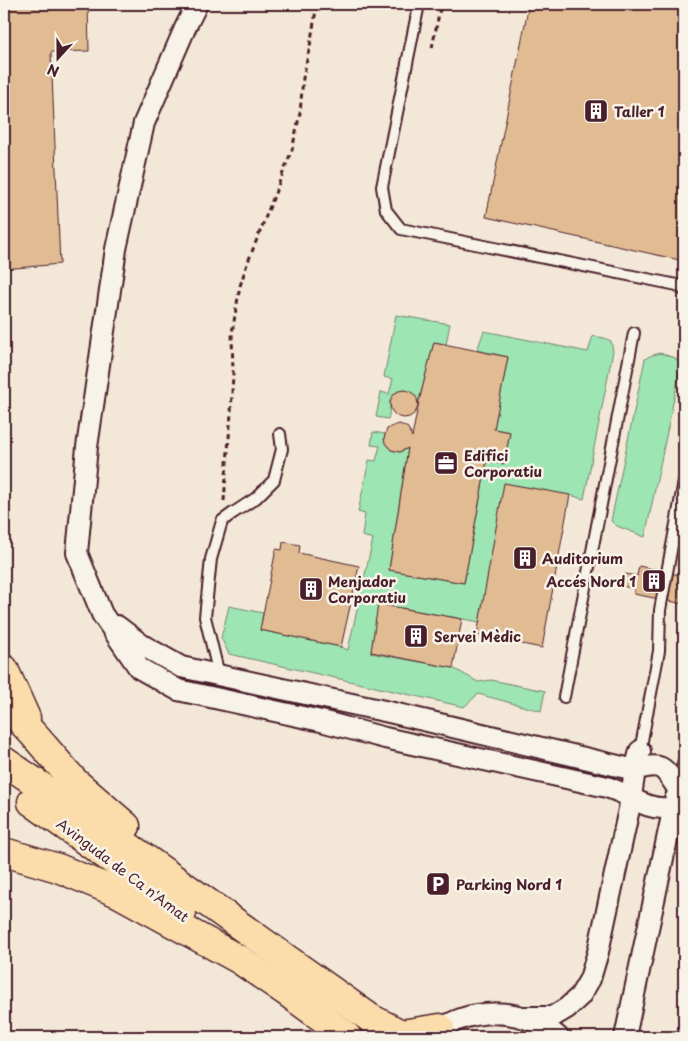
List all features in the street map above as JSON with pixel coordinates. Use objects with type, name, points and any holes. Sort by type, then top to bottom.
[{"type":"highway","points":[[4,669],[34,735]]},
{"type":"highway","points":[[4,703],[74,781],[127,827],[174,864],[248,932]]},
{"type":"highway","points":[[4,761],[115,837],[370,1018],[400,1034],[434,1033]]},
{"type":"highway","name":"Avinguda de Ca n'Amat","points":[[4,782],[140,880],[240,960]]},
{"type":"highway","points":[[4,852],[58,868],[118,894],[240,960],[288,992],[347,1037]]},
{"type":"street","points":[[197,4],[144,123],[116,248],[87,447],[77,553],[102,614],[139,668],[178,690],[322,721],[385,738],[607,787],[642,804],[656,808],[667,809],[677,792]]},
{"type":"street","points":[[102,614],[142,645],[181,667],[389,712],[492,737],[637,761],[659,767],[667,772],[677,792],[625,1037]]},
{"type":"street","points":[[385,738],[395,730],[487,748],[492,737]]},
{"type":"street","points":[[434,1033],[466,1016],[495,1012],[523,1017],[552,1017],[567,1008],[580,996],[590,979],[598,952],[630,809],[630,797],[637,761]]},
{"type":"street","points":[[523,1017],[550,1030],[558,1037]]},
{"type":"lane","points":[[419,4],[382,187],[386,210],[401,229],[677,285],[684,290]]},
{"type":"lane","points":[[564,697],[634,333]]},
{"type":"lane","points":[[219,675],[205,617],[211,559],[222,521],[256,498],[274,480],[282,449],[280,434]]},
{"type":"lane","points":[[637,761],[659,651],[660,610],[684,481]]},
{"type":"lane","points":[[677,792],[684,760]]},
{"type":"path","points":[[222,521],[231,412],[233,374],[232,333],[240,286],[292,150],[300,113],[303,78],[316,4]]},
{"type":"path","points":[[432,48],[441,4]]},
{"type":"green space","points":[[396,315],[450,324],[446,344],[434,342],[419,401],[413,394],[405,390],[397,392],[393,395],[390,402],[388,419],[376,417],[381,392],[389,394],[393,379],[384,377]]},
{"type":"green space","points":[[484,331],[588,352],[593,336],[611,341],[613,351],[584,499],[570,495],[480,622],[379,604],[371,653],[453,668],[478,682],[491,680],[545,691],[541,711],[478,694],[464,707],[229,654],[221,638],[229,606],[263,613],[260,630],[348,650],[373,539],[362,536],[365,514],[358,512],[369,460],[376,461],[380,446],[371,445],[373,432],[385,434],[386,444],[393,450],[400,452],[408,448],[389,570],[464,583],[487,461],[504,464],[510,432],[494,429],[508,357],[477,350]]},
{"type":"green space","points":[[660,353],[675,358],[681,365],[645,537],[617,526],[611,521],[645,359]]},
{"type":"building","points":[[4,4],[88,4],[89,51],[51,52],[60,264],[4,269]]},
{"type":"building","name":"Taller 1","points":[[529,4],[684,4],[684,261],[486,217]]},
{"type":"building","name":"Edifici Corporatiu","points":[[434,342],[508,357],[494,429],[510,432],[504,464],[487,461],[464,583],[389,570],[408,448],[400,452],[391,450],[385,443],[384,438],[387,429],[400,424],[408,428],[412,437]]},
{"type":"building","points":[[404,390],[414,394],[418,404],[414,414],[404,418],[394,414],[390,404],[394,394]]},
{"type":"building","name":"Auditorium","points":[[504,483],[570,495],[542,648],[477,635]]},
{"type":"building","name":"Menjador Corporatiu","points":[[283,542],[300,545],[299,553],[359,566],[341,647],[260,630],[276,549],[282,550]]},
{"type":"building","name":"Accés Nord 1","points":[[639,566],[684,576],[684,604],[634,594],[634,589],[623,586],[625,574],[637,576]]},
{"type":"building","name":"Servei Mèdic","points":[[378,604],[462,619],[453,668],[371,652]]},
{"type":"place","name":"Taller 1","points":[[596,111]]},
{"type":"place","name":"Edifici Corporatiu","points":[[446,463]]},
{"type":"place","name":"Auditorium","points":[[525,558]]},
{"type":"place","name":"Accés Nord 1","points":[[654,581]]},
{"type":"place","name":"Menjador Corporatiu","points":[[311,589]]},
{"type":"place","name":"Servei Mèdic","points":[[416,636]]},
{"type":"place","name":"Parking Nord 1","points":[[438,884]]}]
